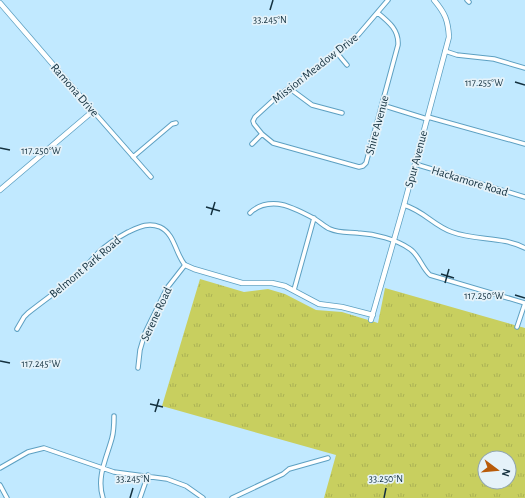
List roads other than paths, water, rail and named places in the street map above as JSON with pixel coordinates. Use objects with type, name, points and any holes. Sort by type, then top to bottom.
[{"type":"street","name":"Mission Meadow Drive","points":[[262,134],[254,124],[253,121],[255,117],[279,95],[337,53],[359,34],[388,0]]},
{"type":"street","name":"Spur Avenue","points":[[294,290],[319,304],[342,307],[372,317],[449,37],[446,16],[434,0]]},
{"type":"street","name":"Ramona Drive","points":[[0,3],[151,177]]},
{"type":"street","name":"Shire Avenue","points":[[262,134],[273,143],[359,167],[364,166],[399,41],[393,26],[378,13]]},
{"type":"street","points":[[445,51],[457,55],[494,59],[525,68]]},
{"type":"street","points":[[337,53],[347,65]]},
{"type":"street","points":[[289,88],[312,105],[342,113]]},
{"type":"street","points":[[382,106],[525,144]]},
{"type":"street","points":[[0,190],[93,111]]},
{"type":"street","points":[[133,157],[172,124],[176,123]]},
{"type":"street","points":[[252,144],[262,134]]},
{"type":"street","name":"Hackamore Road","points":[[415,164],[525,197]]},
{"type":"street","points":[[250,213],[255,208],[275,204],[285,206],[314,218],[330,229],[336,231],[359,233],[394,240],[411,249],[430,275],[525,303],[517,327]]},
{"type":"street","points":[[404,205],[423,213],[436,224],[450,232],[467,236],[505,240],[525,248]]},
{"type":"street","points":[[185,265],[242,283],[272,283],[294,290],[314,218]]},
{"type":"street","name":"Belmont Park Road","points":[[17,329],[24,317],[83,270],[99,252],[113,241],[138,227],[150,225],[160,227],[166,231],[171,236],[180,259],[185,265]]},
{"type":"street","name":"Serene Road","points":[[138,368],[140,350],[145,333],[167,288],[185,265]]},
{"type":"street","points":[[103,498],[100,488],[102,468],[112,436],[114,416]]},
{"type":"street","points":[[0,468],[28,452],[44,448],[102,468],[125,474],[167,479],[179,483],[203,498]]},
{"type":"street","points":[[232,498],[283,474],[289,469],[328,458]]},
{"type":"street","points":[[140,498],[148,476]]},
{"type":"street","points":[[0,484],[7,498]]}]
